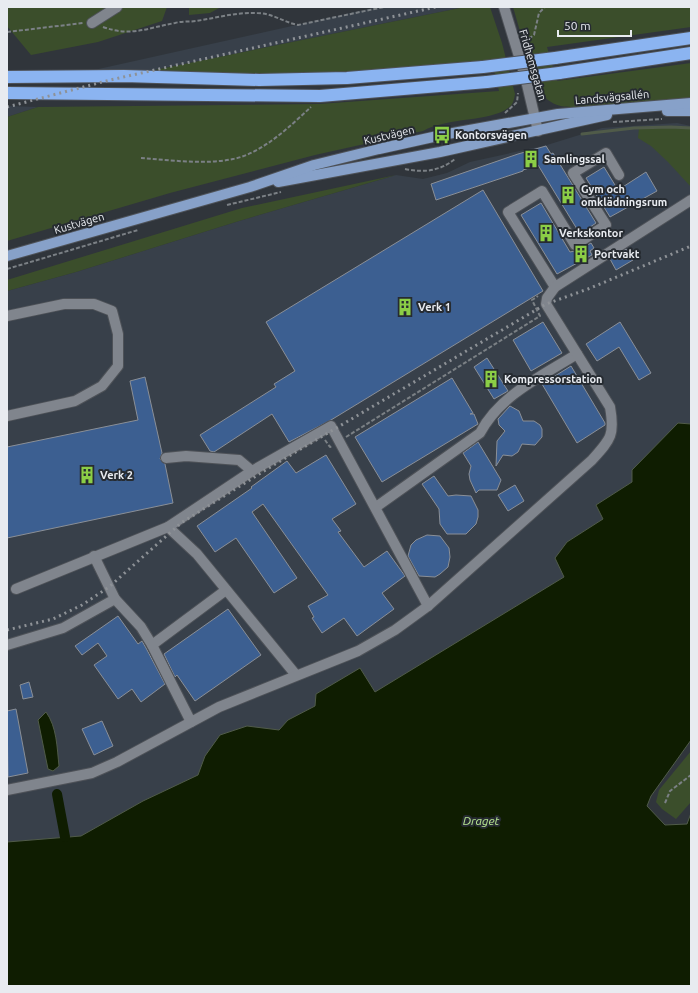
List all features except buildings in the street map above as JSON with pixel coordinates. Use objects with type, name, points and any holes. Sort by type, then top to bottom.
[{"type":"highway","points":[[7,77],[124,76],[259,80],[347,78],[483,67],[691,38]]},
{"type":"highway","points":[[7,92],[320,96],[487,82],[691,54]]},
{"type":"main road","name":"Landsvägsallén","points":[[535,118],[593,110],[691,103]]},
{"type":"main road","name":"Landsvägsallén","points":[[538,131],[596,117],[621,113],[691,111]]},
{"type":"main road","name":"Kustvägen","points":[[7,256],[250,187],[314,165],[456,132],[535,118]]},
{"type":"main road","name":"Kustvägen","points":[[250,187],[311,177],[538,131]]},
{"type":"street","points":[[92,23],[117,7]]},
{"type":"street","name":"Fridhemsgatan","points":[[504,7],[516,46],[538,131]]},
{"type":"street","points":[[555,287],[508,212],[542,191],[575,244],[606,225],[573,173],[606,153],[619,175]]},
{"type":"street","points":[[7,790],[92,773],[117,762],[219,707],[358,651],[395,630],[428,606],[592,460],[607,443],[613,426],[610,407],[546,304],[547,298],[555,287],[691,200]]},
{"type":"street","points":[[7,316],[64,304],[94,304],[112,312],[118,334],[118,366],[102,386],[75,401],[7,416]]},
{"type":"street","points":[[376,507],[480,433],[488,419],[505,399],[576,354]]},
{"type":"street","points":[[16,589],[168,527],[252,471],[331,426],[428,606]]},
{"type":"street","points":[[166,458],[186,456],[239,460],[252,471]]},
{"type":"street","points":[[168,527],[197,554],[296,675]]},
{"type":"street","points":[[94,556],[115,599],[140,628],[152,645],[191,722]]},
{"type":"street","points":[[152,645],[226,590]]},
{"type":"street","points":[[7,645],[63,628],[115,599]]},
{"type":"path","points":[[166,26],[174,23],[237,13],[257,12],[269,14],[288,23],[298,25],[384,7]]},
{"type":"path","points":[[516,46],[534,35],[539,13],[545,7]]},
{"type":"path","points":[[141,158],[183,161],[234,159],[254,151],[272,139],[312,107]]},
{"type":"path","points":[[609,123],[669,119]]},
{"type":"path","points":[[398,167],[425,171],[440,169],[457,158]]},
{"type":"path","points":[[226,205],[285,192]]},
{"type":"path","points":[[7,269],[140,230]]},
{"type":"path","points":[[321,432],[330,447],[540,316],[532,300],[539,296]]},
{"type":"path","points":[[665,803],[670,791],[691,775]]},
{"type":"shaded area","points":[[7,7],[167,7],[162,21],[98,42],[31,55],[7,26]]},
{"type":"shaded area","points":[[189,7],[221,7],[210,13],[189,15]]},
{"type":"shaded area","points":[[377,7],[465,7],[145,72],[94,70]]},
{"type":"shaded area","points":[[465,7],[490,7],[502,43],[515,94],[514,100],[508,108],[491,116],[444,123],[423,131],[315,155],[170,193],[7,241],[7,117],[38,107],[319,104],[499,91],[492,62],[343,73],[259,75],[145,72]]},
{"type":"shaded area","points":[[513,7],[691,7],[691,27],[547,47],[557,81],[691,63],[691,99],[579,107],[565,107],[554,104],[536,87]]},
{"type":"shaded area","points":[[7,106],[38,107],[7,117]]},
{"type":"shaded area","points":[[677,123],[691,126],[691,424],[678,423],[632,482],[596,505],[603,519],[567,542],[565,577],[375,693],[360,668],[315,706],[288,720],[279,730],[247,726],[205,756],[198,775],[143,801],[81,836],[7,842],[7,291],[76,272],[239,221],[396,175],[423,179],[447,173],[470,162],[547,145],[602,128]]},
{"type":"shaded area","points":[[691,127],[691,187],[651,146],[638,138],[639,128]]},
{"type":"shaded area","points":[[396,175],[239,221],[76,272],[7,291],[7,280],[242,208]]},
{"type":"shaded area","points":[[691,751],[691,802],[676,819],[662,809],[656,802],[659,790]]},
{"type":"water","name":"Draget","points":[[678,423],[691,424],[691,740],[651,796],[647,806],[665,825],[687,824],[691,813],[691,986],[7,986],[7,842],[81,836],[143,801],[198,775],[205,756],[220,735],[247,726],[279,730],[288,720],[315,706],[316,694],[360,668],[375,692],[564,577],[555,558],[567,542],[603,519],[596,505],[632,482],[632,470]]},
{"type":"water","points":[[46,712],[52,724],[57,745],[59,766],[53,771],[48,769],[38,720]]},
{"type":"waterway","points":[[582,134],[634,128],[691,128]]},
{"type":"waterway","points":[[57,794],[65,837]]},
{"type":"railway","points":[[7,107],[110,80],[436,7]]},
{"type":"railway","points":[[7,630],[53,619],[82,605],[109,587],[181,523],[272,466],[546,304],[588,289],[691,246]]},
{"type":"place","name":"Kontorsvägen","points":[[442,135]]},
{"type":"place","name":"Samlingssal","points":[[531,159]]},
{"type":"place","name":"Gym och omklädningsrum","points":[[568,195]]},
{"type":"place","name":"Verkskontor","points":[[546,233]]},
{"type":"place","name":"Portvakt","points":[[581,254]]},
{"type":"place","name":"Verk 1","points":[[405,307]]},
{"type":"place","name":"Kompressorstation","points":[[491,379]]},
{"type":"place","name":"Verk 2","points":[[87,475]]}]
